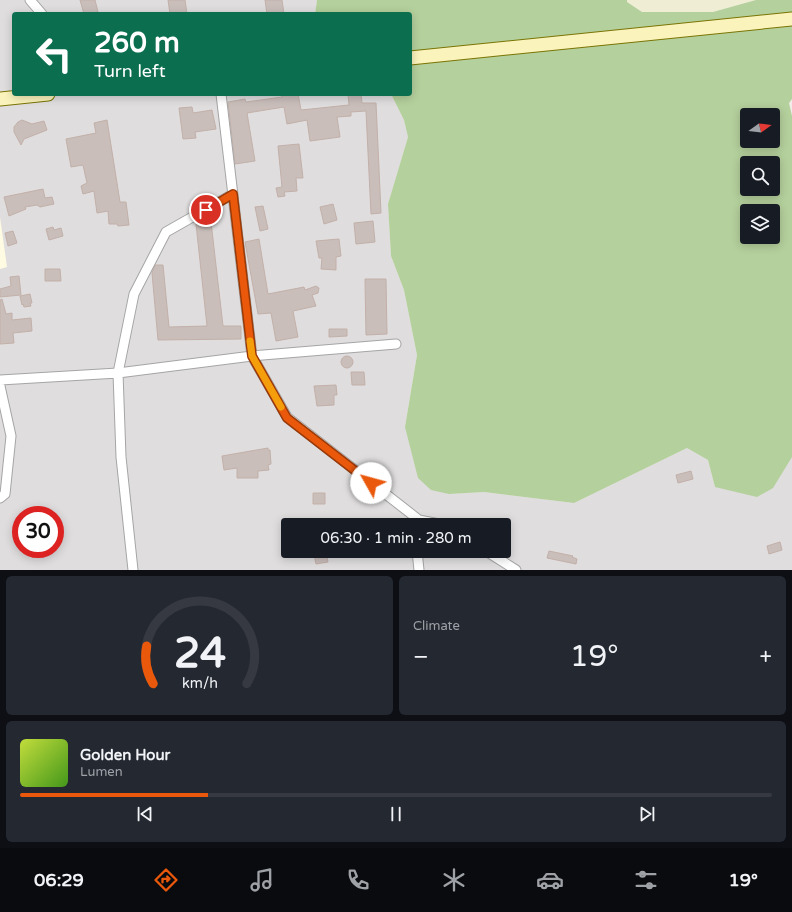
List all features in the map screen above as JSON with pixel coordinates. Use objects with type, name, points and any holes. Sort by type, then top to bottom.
[{"type":"street","points":[[30,0],[40,12]]},
{"type":"street","points":[[412,58],[792,18]]},
{"type":"street","points":[[0,99],[29,96]]},
{"type":"street","points":[[221,96],[252,356],[287,418],[413,518]]},
{"type":"street","points":[[133,570],[121,457],[118,373],[134,294],[166,232],[233,194]]},
{"type":"street","points":[[0,380],[118,373],[252,356],[396,344]]},
{"type":"street","points":[[0,386],[11,436],[5,494],[0,498]]},
{"type":"street","points":[[418,558],[419,570]]},
{"type":"street","points":[[497,558],[516,570]]},
{"type":"shaded area","points":[[0,0],[317,0],[315,12],[12,12],[12,96],[392,96],[404,120],[408,137],[388,204],[391,256],[404,290],[417,355],[405,427],[449,494],[484,492],[574,503],[687,448],[708,460],[715,487],[792,457],[792,570],[0,570]]},
{"type":"shaded area","points":[[627,0],[756,0],[713,12],[642,12],[627,2]]},
{"type":"shaded area","points":[[0,217],[7,267],[0,269]]},
{"type":"green space","points":[[317,0],[627,0],[627,2],[642,12],[713,12],[756,0],[792,0],[792,99],[789,103],[792,116],[792,457],[773,488],[757,497],[715,487],[708,460],[687,448],[574,503],[484,492],[449,494],[431,490],[418,478],[405,427],[417,355],[404,290],[391,256],[388,204],[408,137],[404,120],[392,96],[412,96],[412,12],[315,12]]},
{"type":"building","points":[[80,0],[95,0],[98,12],[83,12]]},
{"type":"building","points":[[168,0],[185,0],[187,12],[170,12]]},
{"type":"building","points":[[265,0],[282,0],[284,12],[267,12]]},
{"type":"building","points":[[298,96],[301,110],[349,105],[348,96],[361,96],[362,103],[376,103],[381,213],[371,214],[366,111],[351,112],[351,116],[337,117],[340,137],[310,141],[307,120],[287,124],[284,107],[247,113],[255,161],[235,164],[228,102],[245,99],[246,102]]},
{"type":"building","points":[[192,107],[193,113],[212,110],[216,129],[195,132],[196,138],[183,139],[179,108]]},
{"type":"building","points":[[22,120],[32,124],[44,121],[47,130],[24,139],[21,145],[14,132],[14,127]]},
{"type":"building","points":[[107,120],[120,202],[126,202],[129,225],[118,226],[117,224],[109,224],[108,211],[97,213],[94,191],[83,194],[81,186],[87,183],[83,165],[71,167],[66,139],[96,133],[94,123]]},
{"type":"building","points":[[299,144],[303,178],[296,178],[297,191],[284,192],[285,196],[278,197],[276,188],[282,187],[278,146]]},
{"type":"building","points":[[43,189],[45,198],[52,197],[54,204],[40,207],[37,205],[25,207],[26,209],[9,216],[4,197]]},
{"type":"building","points":[[333,204],[337,220],[324,224],[320,207]]},
{"type":"building","points":[[263,206],[268,229],[260,231],[255,207]]},
{"type":"building","points":[[373,221],[375,242],[356,244],[354,223]]},
{"type":"building","points":[[211,222],[223,326],[241,326],[241,339],[158,340],[152,273],[155,265],[163,265],[169,327],[207,326],[196,224]]},
{"type":"building","points":[[53,227],[54,230],[61,228],[63,236],[49,240],[46,229]]},
{"type":"building","points":[[13,231],[17,243],[8,246],[5,233]]},
{"type":"building","points":[[259,239],[268,294],[304,287],[305,290],[316,286],[319,288],[318,293],[312,295],[316,306],[293,311],[298,337],[276,341],[271,313],[258,314],[245,242]]},
{"type":"building","points":[[339,239],[341,256],[336,257],[336,270],[321,269],[322,258],[319,258],[316,241]]},
{"type":"building","points":[[45,269],[60,269],[61,281],[45,281]]},
{"type":"building","points":[[19,276],[21,295],[0,297],[0,289],[11,286],[10,277]]},
{"type":"building","points":[[365,279],[386,279],[387,334],[366,335]]},
{"type":"building","points":[[30,294],[32,303],[30,303],[31,306],[24,307],[20,296]]},
{"type":"building","points":[[2,299],[6,314],[12,313],[12,320],[31,318],[32,331],[13,333],[14,343],[0,344],[0,300]]},
{"type":"building","points":[[329,329],[347,329],[347,336],[329,337]]},
{"type":"building","points":[[345,356],[349,356],[353,362],[349,368],[345,368],[341,364],[341,360]]},
{"type":"building","points":[[351,372],[364,372],[365,385],[352,385]]},
{"type":"building","points":[[336,385],[337,395],[334,395],[334,405],[317,406],[314,386]]},
{"type":"building","points":[[268,448],[268,450],[270,450],[271,464],[268,465],[269,470],[258,471],[258,478],[237,478],[237,468],[224,470],[222,456]]},
{"type":"building","points":[[691,471],[693,479],[678,483],[676,475]]},
{"type":"building","points":[[313,493],[325,493],[325,504],[313,504]]},
{"type":"building","points":[[780,542],[782,550],[769,554],[767,546]]},
{"type":"building","points":[[549,551],[573,556],[572,557],[577,559],[576,564],[547,558]]},
{"type":"building","points":[[315,558],[327,558],[328,562],[316,564]]},
{"type":"slow traffic","points":[[250,341],[252,356],[281,407]]},
{"type":"route","points":[[206,210],[233,194],[252,356],[287,418],[371,483]]}]
